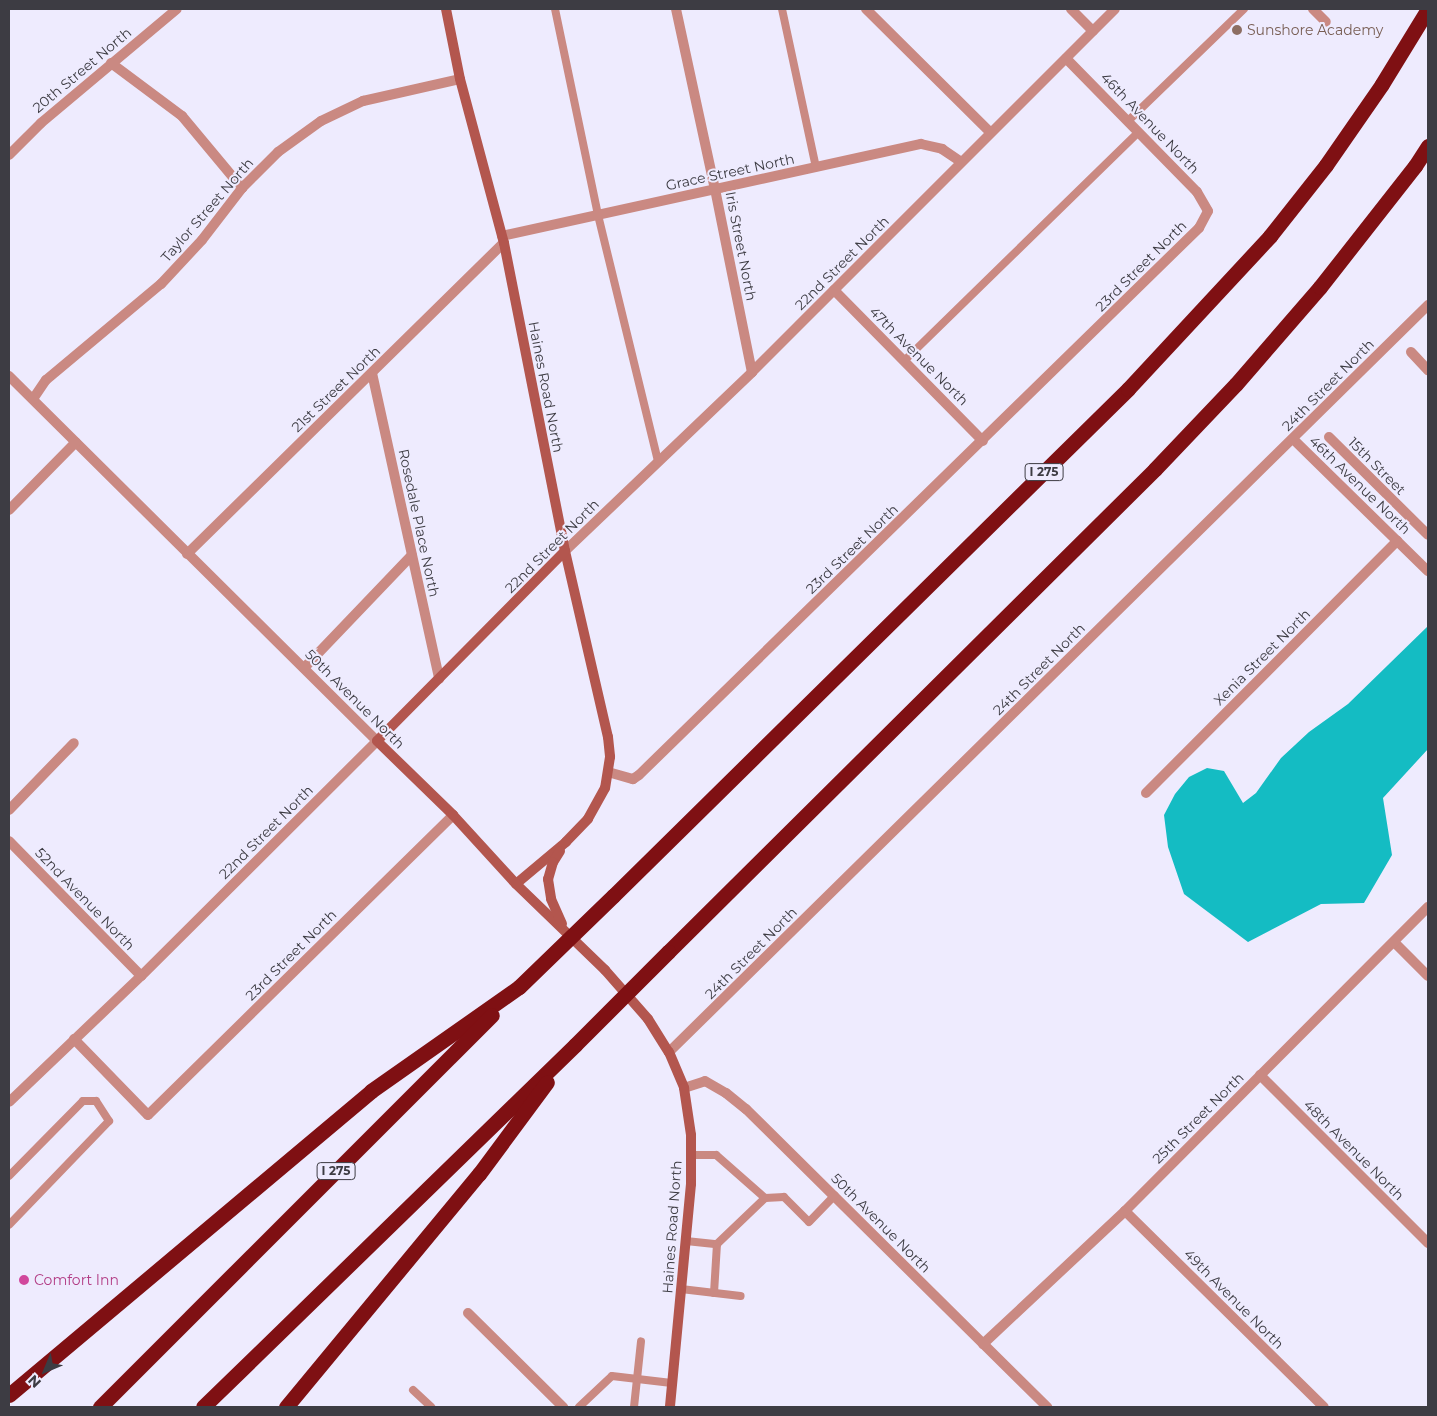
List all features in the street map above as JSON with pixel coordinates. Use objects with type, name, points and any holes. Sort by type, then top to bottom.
[{"type":"highway","name":"I 275","points":[[100,1407],[519,988],[1128,389],[1270,236],[1326,166],[1382,84],[1428,9]]},
{"type":"highway","points":[[203,1407],[575,1045],[1155,469],[1236,384],[1320,287],[1415,166],[1428,146]]},
{"type":"highway","points":[[9,1395],[371,1091],[519,988]]},
{"type":"highway","points":[[286,1407],[479,1174],[575,1045]]},
{"type":"highway","points":[[89,1407],[152,1356]]},
{"type":"street","name":"20th Street North","points":[[9,155],[41,123],[177,9]]},
{"type":"street","name":"Haines Road North","points":[[446,9],[460,79],[503,239],[565,551],[608,737],[608,772]]},
{"type":"street","name":"Iris Street North","points":[[676,9],[752,372]]},
{"type":"street","points":[[866,9],[990,132]]},
{"type":"street","points":[[1071,9],[1093,31]]},
{"type":"street","name":"22nd Street North","points":[[9,1102],[141,976],[378,741],[565,551],[752,372],[1115,9]]},
{"type":"street","points":[[1313,9],[1326,22]]},
{"type":"street","name":"46th Avenue North","points":[[1066,58],[1198,192],[1208,211]]},
{"type":"street","points":[[111,63],[182,116],[242,188]]},
{"type":"street","name":"Taylor Street North","points":[[32,399],[46,380],[161,284],[202,240],[242,188],[278,152],[321,121],[364,101],[460,79]]},
{"type":"street","name":"Grace Street North","points":[[503,239],[598,215],[921,144],[942,149],[961,162]]},
{"type":"street","name":"23rd Street North","points":[[608,772],[633,779],[639,776],[1199,228],[1208,211]]},
{"type":"street","name":"21st Street North","points":[[187,554],[372,373],[503,239]]},
{"type":"street","name":"47th Avenue North","points":[[834,290],[983,441]]},
{"type":"street","name":"24th Street North","points":[[669,1052],[1428,305]]},
{"type":"street","points":[[1411,352],[1428,370]]},
{"type":"street","name":"Rosedale Place North","points":[[372,373],[439,679]]},
{"type":"street","name":"50th Avenue North","points":[[9,376],[453,815],[516,884],[605,970],[648,1019],[669,1052]]},
{"type":"street","name":"15th Street","points":[[1329,437],[1428,535]]},
{"type":"street","name":"46th Avenue North","points":[[1293,439],[1428,571]]},
{"type":"street","points":[[9,510],[76,442]]},
{"type":"street","name":"Xenia Street North","points":[[1146,793],[1397,541]]},
{"type":"street","points":[[304,668],[412,556]]},
{"type":"street","points":[[9,810],[74,743]]},
{"type":"street","points":[[516,884],[566,842],[588,819],[599,802],[608,772]]},
{"type":"street","name":"23rd Street North","points":[[74,1038],[148,1115],[453,815]]},
{"type":"street","name":"52nd Avenue North","points":[[9,841],[141,976]]},
{"type":"street","points":[[566,842],[553,862],[548,879],[550,898],[555,912],[569,935]]},
{"type":"street","name":"25th Street North","points":[[983,1344],[1125,1210],[1428,908]]},
{"type":"street","points":[[1394,942],[1428,976]]},
{"type":"street","name":"Haines Road North","points":[[669,1052],[684,1088],[691,1135],[691,1184],[670,1407]]},
{"type":"street","name":"48th Avenue North","points":[[1260,1075],[1428,1243]]},
{"type":"street","name":"50th Avenue North","points":[[684,1088],[705,1082],[726,1093],[746,1109],[1046,1407]]},
{"type":"street","name":"49th Avenue North","points":[[1125,1210],[1324,1407]]},
{"type":"street","points":[[468,1313],[563,1407]]},
{"type":"lane","points":[[555,9],[598,215],[658,462]]},
{"type":"lane","points":[[782,9],[816,167]]},
{"type":"lane","points":[[1128,121],[1244,9]]},
{"type":"lane","points":[[904,361],[1139,132]]},
{"type":"lane","points":[[9,1176],[84,1100],[96,1101],[109,1121],[9,1225]]},
{"type":"lane","points":[[691,1155],[716,1155],[765,1198]]},
{"type":"lane","points":[[714,1293],[717,1244],[765,1198],[784,1197],[809,1222],[835,1196]]},
{"type":"lane","points":[[686,1241],[717,1244]]},
{"type":"lane","points":[[681,1288],[741,1296]]},
{"type":"lane","points":[[634,1407],[640,1341]]},
{"type":"lane","points":[[579,1407],[612,1376],[672,1383]]},
{"type":"lane","points":[[413,1390],[432,1407]]},
{"type":"water","points":[[1428,626],[1428,749],[1383,798],[1392,855],[1364,903],[1321,904],[1248,942],[1184,894],[1168,847],[1164,815],[1175,794],[1189,777],[1207,768],[1224,771],[1243,803],[1256,793],[1281,758],[1309,732],[1348,704]]},
{"type":"place","name":"Sunshore Academy","points":[[1237,30]]},
{"type":"place","name":"Comfort Inn","points":[[24,1280]]}]
